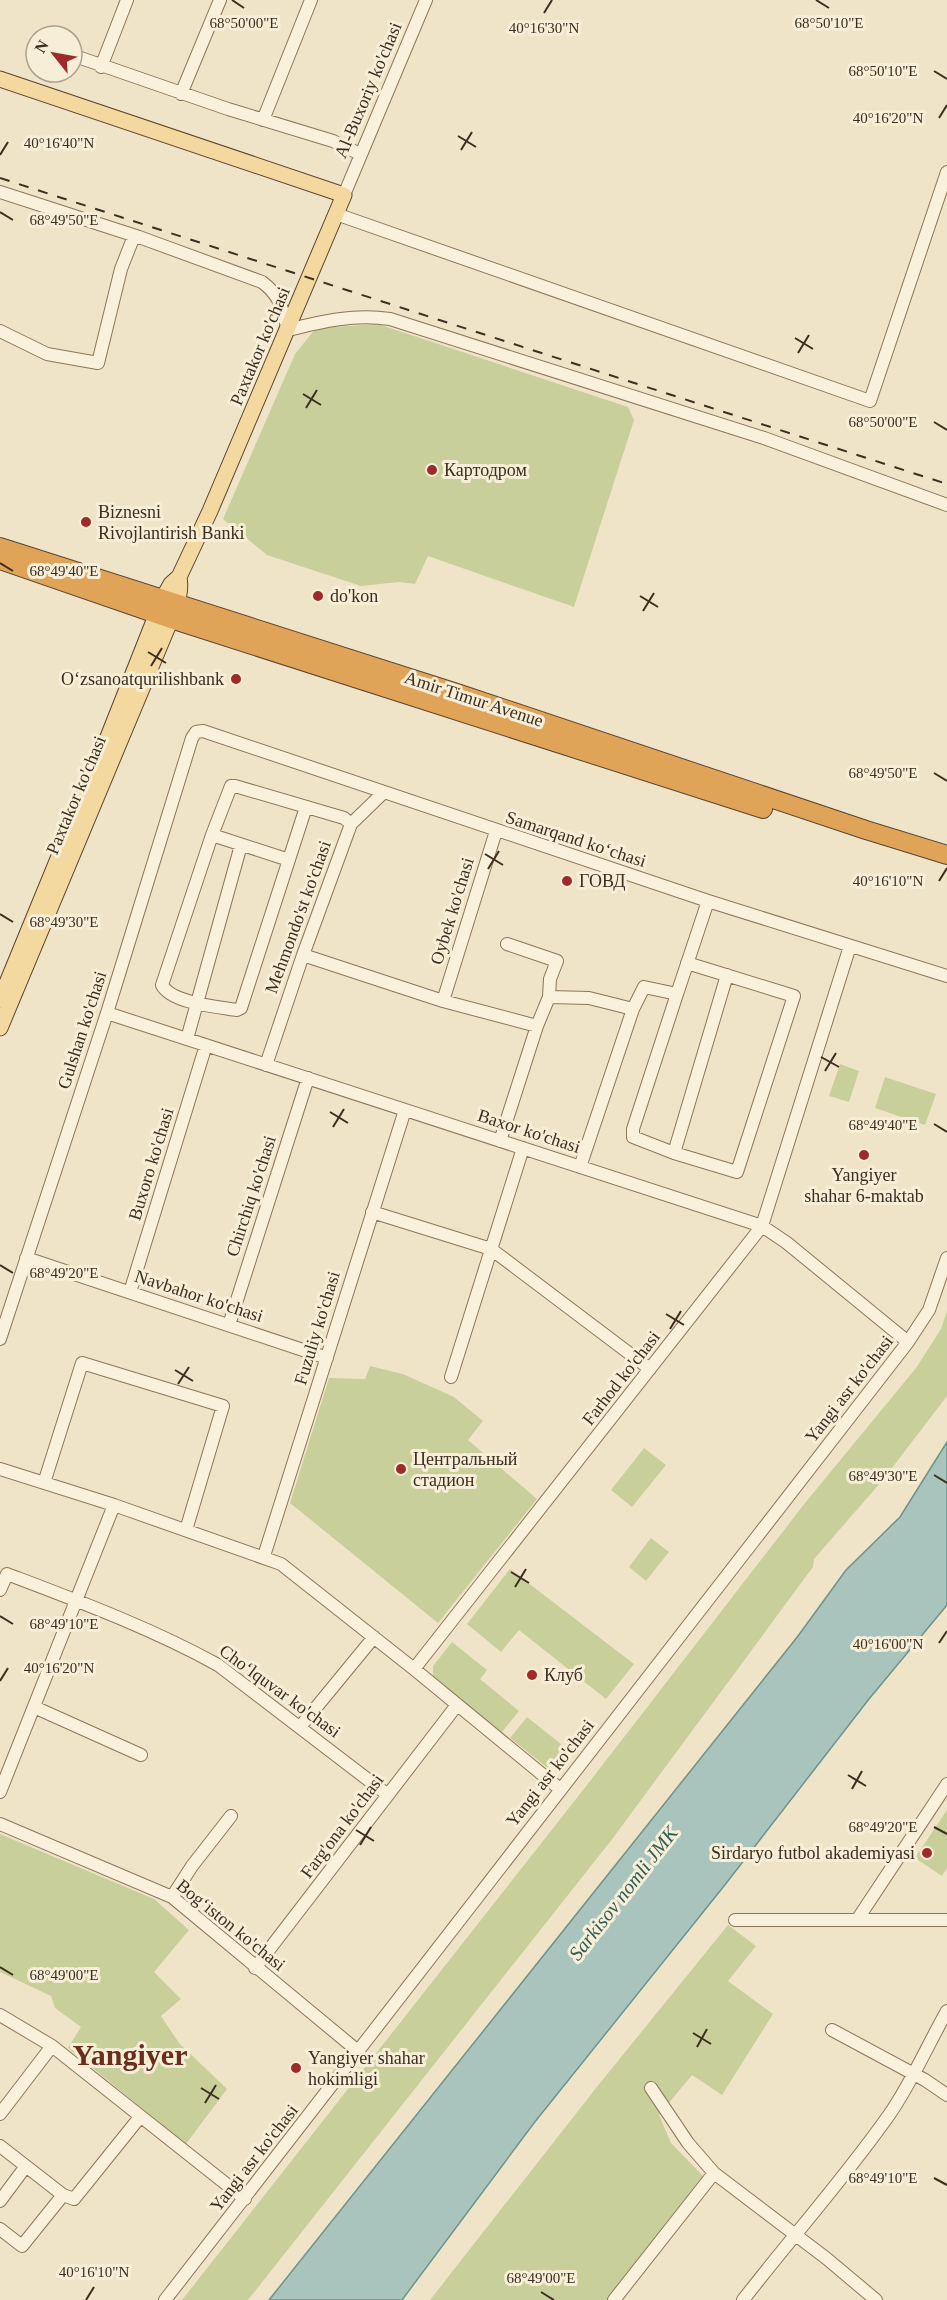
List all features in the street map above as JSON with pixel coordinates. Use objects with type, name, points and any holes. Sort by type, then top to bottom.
[{"type":"highway","name":"Amir Timur Avenue","points":[[0,547],[167,608]]},
{"type":"highway","name":"Amir Timur Avenue","points":[[0,560],[167,608],[947,855]]},
{"type":"highway","name":"Amir Timur Avenue","points":[[455,701],[947,868]]},
{"type":"main road","points":[[0,79],[344,195]]},
{"type":"main road","name":"Paxtakor ko'chasi","points":[[0,1000],[108,737],[167,608],[181,587],[179,577],[210,511],[344,195]]},
{"type":"main road","name":"Paxtakor ko'chasi","points":[[0,1028],[167,608]]},
{"type":"street","points":[[101,67],[127,0]]},
{"type":"street","points":[[181,94],[220,0]]},
{"type":"street","points":[[263,120],[311,0]]},
{"type":"street","name":"Al-Buxoriy ko'chasi","points":[[344,195],[426,0]]},
{"type":"street","points":[[84,61],[181,94],[333,141],[360,154]]},
{"type":"street","points":[[336,214],[870,401],[947,172]]},
{"type":"street","points":[[0,192],[135,236],[262,282],[274,291],[280,301],[288,330],[333,319],[370,316],[390,319],[764,438],[947,506]]},
{"type":"street","points":[[0,331],[48,354],[98,363],[121,269],[135,236]]},
{"type":"street","name":"Samarqand ko‘chasi","points":[[196,732],[203,730],[496,831],[947,976]]},
{"type":"street","name":"Gulshan ko'chasi","points":[[0,1339],[192,738],[196,732]]},
{"type":"street","points":[[306,807],[241,1008],[237,1010],[198,1004],[167,993],[162,985],[231,786],[235,786],[344,818],[351,824]]},
{"type":"street","name":"Mehmondo'st ko'chasi","points":[[266,1065],[351,824],[383,792]]},
{"type":"street","name":"Oybek ko'chasi","points":[[443,1001],[496,831]]},
{"type":"street","points":[[212,836],[289,860]]},
{"type":"street","points":[[187,1039],[241,845]]},
{"type":"street","points":[[687,963],[794,996],[737,1172],[674,1153],[633,1137],[633,1129],[687,963],[708,901]]},
{"type":"street","points":[[500,1141],[537,1026],[549,997],[550,980],[557,961],[507,944]]},
{"type":"street","name":"Farhod ko'chasi","points":[[414,1669],[762,1226],[850,946]]},
{"type":"street","points":[[303,955],[443,1001],[537,1026]]},
{"type":"street","points":[[674,1153],[727,975]]},
{"type":"street","points":[[580,1167],[633,1009],[644,987],[677,994]]},
{"type":"street","points":[[549,997],[589,998],[633,1009]]},
{"type":"street","name":"Baxor ko'chasi","points":[[106,1013],[762,1226],[787,1243],[908,1342]]},
{"type":"street","name":"Buxoro ko'chasi","points":[[130,1292],[206,1045]]},
{"type":"street","name":"Chirchiq ko'chasi","points":[[229,1325],[308,1078]]},
{"type":"street","name":"Fuzuliy ko'chasi","points":[[264,1556],[405,1110]]},
{"type":"street","points":[[451,1377],[523,1148]]},
{"type":"street","points":[[372,1212],[491,1249],[650,1369]]},
{"type":"street","name":"Navbahor ko'chasi","points":[[26,1258],[327,1358]]},
{"type":"street","name":"Yangi asr ko'chasi","points":[[165,2300],[908,1342],[929,1310],[947,1258]]},
{"type":"street","points":[[45,1483],[82,1363],[223,1406],[186,1530]]},
{"type":"street","points":[[0,1468],[264,1556],[281,1564],[560,1789]]},
{"type":"street","points":[[0,1792],[114,1505]]},
{"type":"street","name":"Cho‘lquvar ko'chasi","points":[[0,1590],[7,1574],[198,1654],[218,1665],[388,1795]]},
{"type":"street","points":[[300,1727],[374,1637]]},
{"type":"street","name":"Farg'ona ko'chasi","points":[[255,1968],[457,1705]]},
{"type":"street","points":[[34,1707],[141,1755]]},
{"type":"street","points":[[857,1920],[947,1784]]},
{"type":"street","points":[[172,1896],[231,1816]]},
{"type":"street","name":"Bog‘iston ko'chasi","points":[[0,1824],[172,1896],[255,1968],[358,2052]]},
{"type":"street","points":[[735,1920],[947,1920]]},
{"type":"street","points":[[743,2300],[888,2116],[915,2075],[925,2049],[947,2011]]},
{"type":"street","points":[[0,2015],[52,2046],[245,2199]]},
{"type":"street","points":[[832,2030],[947,2095]]},
{"type":"street","points":[[0,2114],[52,2046]]},
{"type":"street","points":[[651,2088],[688,2143],[714,2174],[796,2235],[874,2299]]},
{"type":"street","points":[[0,2145],[63,2195],[74,2199],[140,2117]]},
{"type":"street","points":[[0,2201],[26,2166]]},
{"type":"street","points":[[614,2300],[714,2174]]},
{"type":"street","points":[[0,2229],[22,2246],[63,2195]]},
{"type":"green space","name":"Картодром","points":[[378,324],[628,407],[634,420],[574,607],[428,556],[415,584],[399,582],[361,586],[267,555],[223,519],[295,354],[316,328]]},
{"type":"green space","points":[[840,1064],[859,1071],[849,1102],[829,1096]]},
{"type":"green space","points":[[885,1077],[936,1094],[925,1125],[875,1108]]},
{"type":"green space","points":[[947,1311],[947,1396],[882,1481],[814,1559],[813,1567],[613,1838],[248,2300],[182,2300],[587,1785],[805,1503],[916,1368],[941,1329]]},
{"type":"green space","name":"Центральный стадион","points":[[370,1366],[403,1374],[454,1397],[483,1421],[468,1440],[537,1499],[438,1623],[290,1503],[329,1378],[365,1379]]},
{"type":"green space","points":[[644,1448],[666,1465],[632,1507],[611,1490]]},
{"type":"green space","points":[[651,1538],[669,1552],[646,1581],[629,1567]]},
{"type":"green space","points":[[510,1569],[634,1664],[606,1699],[519,1630],[501,1652],[467,1624]]},
{"type":"green space","points":[[452,1642],[487,1670],[480,1679],[519,1711],[502,1732],[433,1677],[433,1666]]},
{"type":"green space","points":[[527,1717],[566,1748],[549,1769],[510,1738]]},
{"type":"green space","points":[[947,1810],[947,1868],[942,1876],[915,1858]]},
{"type":"green space","points":[[0,1834],[154,1899],[189,1930],[154,1972],[181,1999],[161,2016],[179,2043],[227,2089],[186,2144],[68,2048],[81,2027],[55,2008],[51,1996],[0,1972]]},
{"type":"green space","points":[[728,1925],[756,1946],[728,1981],[773,2014],[722,2095],[692,2075],[659,2115],[671,2143],[703,2176],[606,2300],[430,2300],[596,2088]]},
{"type":"water","name":"Sarkisov nomli JMK","points":[[947,1442],[947,1605],[869,1699],[724,1886],[534,2123],[402,2300],[269,2300],[798,1636],[846,1570],[900,1517]]},
{"type":"railway","points":[[0,178],[947,484]]},
{"type":"place","name":"Картодром","points":[[432,470]]},
{"type":"place","name":"Biznesni Rivojlantirish Banki","points":[[86,522]]},
{"type":"place","name":"do'kon","points":[[318,596]]},
{"type":"place","name":"Oʻzsanoatqurilishbank","points":[[236,679]]},
{"type":"place","name":"ГОВД","points":[[567,881]]},
{"type":"place","name":"Yangiyer shahar 6-maktab","points":[[864,1155]]},
{"type":"place","name":"Центральный стадион","points":[[401,1469]]},
{"type":"place","name":"Клуб","points":[[532,1675]]},
{"type":"place","name":"Sirdaryo futbol akademiyasi","points":[[927,1853]]},
{"type":"place","name":"Yangiyer shahar hokimligi","points":[[296,2068]]},
{"type":"district","name":"Yangiyer","points":[[130,2054]]}]
